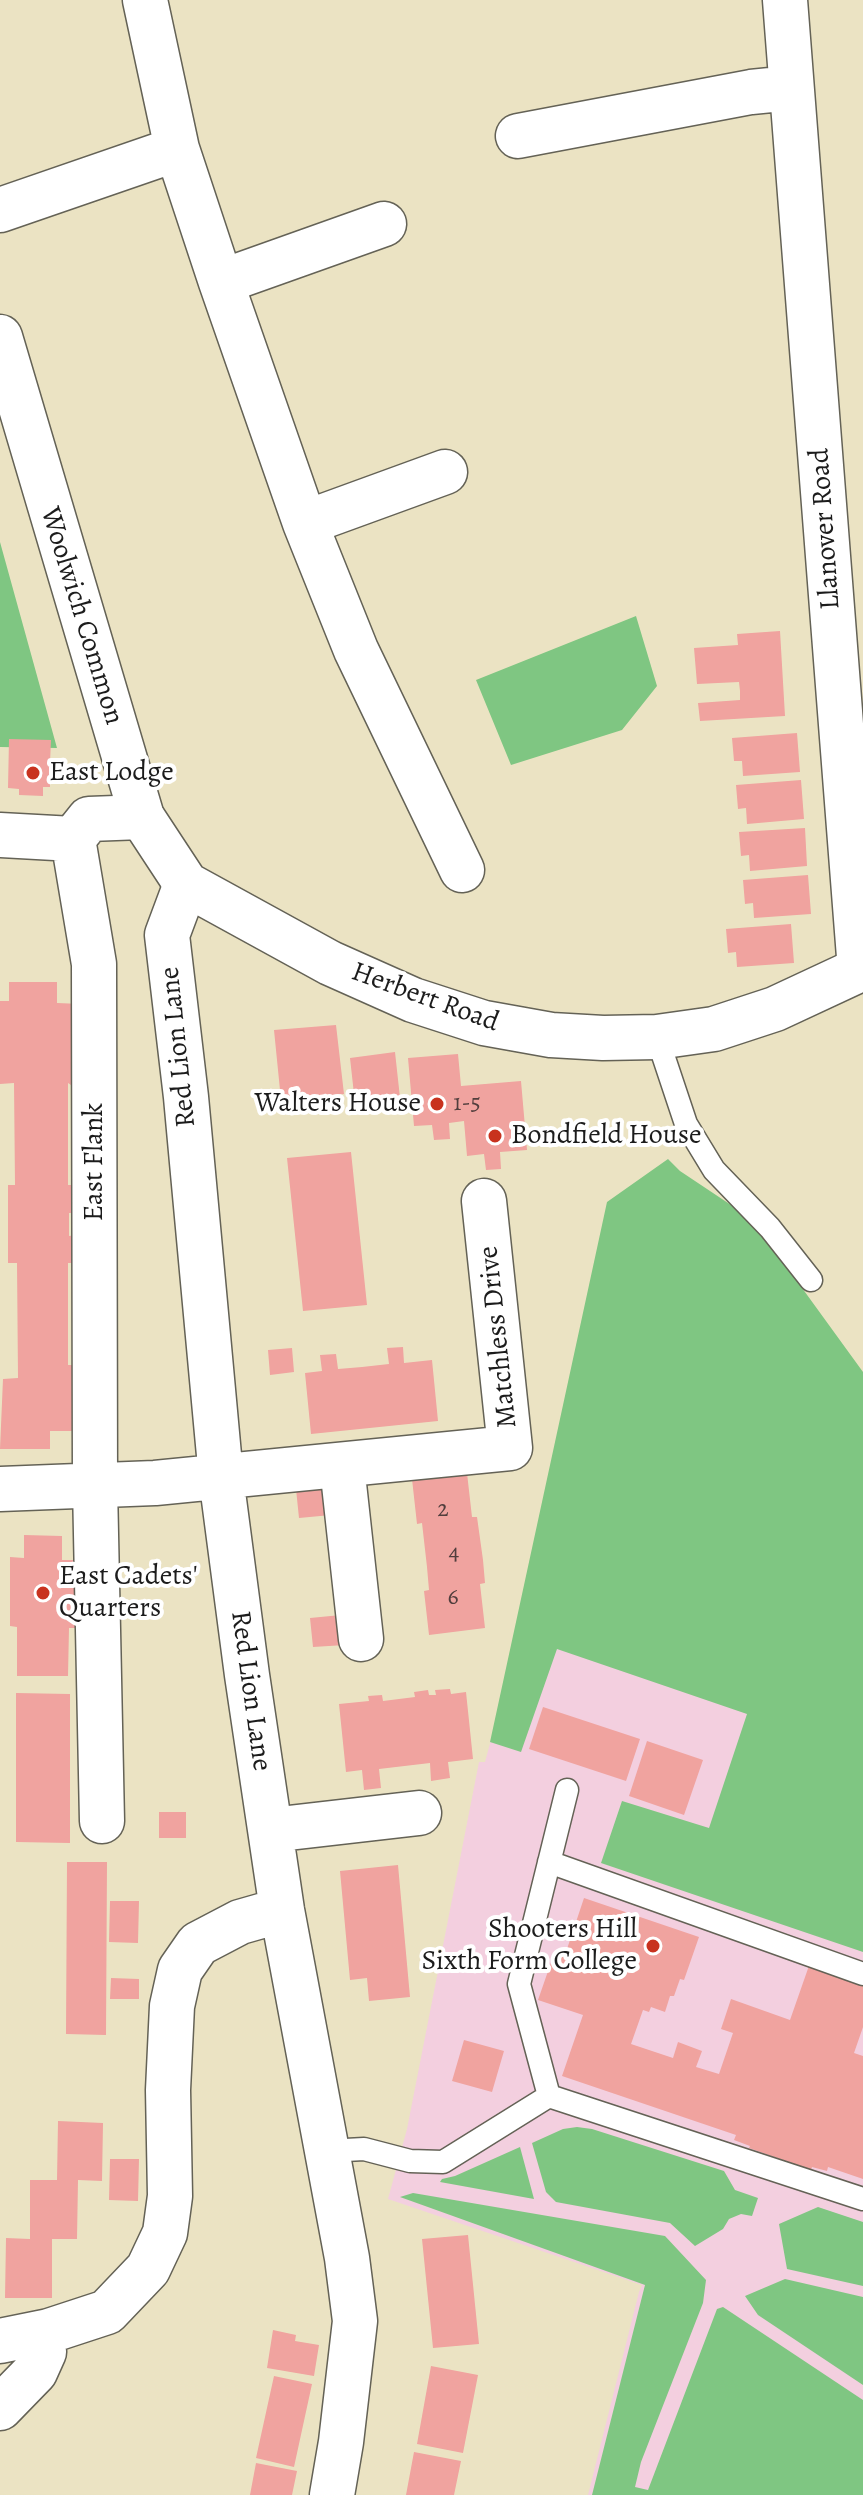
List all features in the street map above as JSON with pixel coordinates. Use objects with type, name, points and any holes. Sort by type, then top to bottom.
[{"type":"street","points":[[145,0],[177,149],[305,523],[356,650],[462,870]]},
{"type":"street","name":"Llanover Road","points":[[785,0],[861,969]]},
{"type":"street","points":[[518,136],[751,92],[791,88]]},
{"type":"street","points":[[0,210],[177,149]]},
{"type":"street","points":[[221,282],[384,224]]},
{"type":"street","name":"Woolwich Common","points":[[0,337],[142,817],[186,884]]},
{"type":"street","points":[[305,523],[445,472]]},
{"type":"street","points":[[0,835],[73,839],[89,819],[142,817]]},
{"type":"street","name":"East Flank","points":[[73,839],[94,964],[95,1486],[102,1821]]},
{"type":"street","name":"Herbert Road","points":[[186,884],[330,963],[413,1000],[470,1019],[551,1035],[657,1037],[714,1029],[775,1009],[861,969]]},
{"type":"street","name":"Red Lion Lane","points":[[186,884],[167,935],[221,1477],[282,1910],[347,2258],[355,2321],[332,2495]]},
{"type":"street","name":"Matchless Drive","points":[[0,1489],[221,1477],[510,1448],[484,1201]]},
{"type":"street","points":[[342,1466],[361,1639]]},
{"type":"street","points":[[271,1830],[419,1813]]},
{"type":"street","points":[[20,2337],[107,2312],[148,2269],[165,2233],[170,2196],[168,2090],[172,2006],[180,1970],[198,1944],[240,1922],[282,1910]]},
{"type":"street","points":[[0,2408],[35,2372],[44,2352],[20,2337]]},
{"type":"lane","points":[[657,1037],[686,1124],[714,1170],[770,1228],[811,1280]]},
{"type":"lane","points":[[549,2096],[519,1984],[567,1790]]},
{"type":"lane","points":[[549,1862],[863,1974]]},
{"type":"lane","points":[[327,2151],[364,2149],[410,2161],[443,2162],[549,2096]]},
{"type":"lane","points":[[549,2096],[863,2199]]},
{"type":"shaded area","name":"Shooters Hill Sixth Form College","points":[[668,1159],[863,1386],[863,2495],[588,2495],[642,2285],[388,2199],[407,2129],[479,1762],[485,1762],[523,1621]]},
{"type":"green space","points":[[0,542],[57,748],[0,747]]},
{"type":"green space","points":[[636,616],[657,686],[622,730],[511,765],[476,680]]},
{"type":"green space","points":[[668,1159],[680,1171],[752,1219],[863,1372],[863,1952],[601,1863],[622,1801],[709,1828],[747,1714],[557,1649],[521,1752],[490,1742],[607,1202]]},
{"type":"green space","points":[[577,2127],[724,2171],[735,2190],[758,2198],[752,2216],[741,2214],[729,2219],[723,2229],[695,2246],[670,2223],[556,2202],[546,2192],[532,2143],[563,2129]]},
{"type":"green space","points":[[520,2147],[534,2199],[440,2182],[442,2179]]},
{"type":"green space","points":[[413,2193],[665,2236],[706,2280],[703,2303],[641,2462],[635,2487],[648,2490],[717,2309],[723,2307],[863,2400],[863,2495],[592,2495],[645,2285],[400,2197]]},
{"type":"green space","points":[[818,2207],[863,2222],[863,2286],[787,2269],[779,2224]]},
{"type":"green space","points":[[785,2279],[863,2297],[863,2385],[758,2315],[745,2296]]},
{"type":"building","points":[[780,631],[785,716],[700,721],[698,703],[740,700],[740,691],[739,682],[697,684],[694,648],[738,645],[737,634]]},
{"type":"building","points":[[797,733],[800,772],[743,776],[742,761],[734,761],[732,738]]},
{"type":"building","name":"East Lodge","points":[[9,739],[51,740],[50,763],[56,766],[58,780],[50,783],[50,787],[43,787],[43,796],[19,795],[19,789],[8,788]]},
{"type":"building","points":[[801,780],[804,819],[747,824],[746,808],[738,809],[736,785]]},
{"type":"building","points":[[805,828],[807,866],[750,871],[749,855],[741,856],[739,832]]},
{"type":"building","points":[[808,875],[811,914],[754,918],[753,903],[745,904],[743,880]]},
{"type":"building","points":[[791,924],[794,963],[737,967],[736,952],[728,953],[726,929]]},
{"type":"building","points":[[9,982],[57,982],[57,1003],[81,1004],[81,1059],[71,1059],[71,1085],[68,1083],[68,1185],[76,1185],[76,1213],[69,1213],[69,1236],[76,1235],[76,1263],[68,1263],[68,1365],[75,1365],[75,1431],[50,1431],[50,1449],[0,1449],[3,1379],[18,1378],[17,1263],[8,1263],[8,1185],[15,1185],[14,1083],[0,1084],[0,1001],[9,1001]]},
{"type":"building","points":[[336,1025],[344,1094],[281,1100],[274,1030]]},
{"type":"building","points":[[395,1052],[401,1107],[356,1112],[350,1058]]},
{"type":"building","points":[[458,1054],[461,1086],[521,1081],[527,1150],[500,1152],[501,1169],[486,1170],[484,1154],[467,1156],[464,1121],[449,1123],[450,1139],[434,1140],[432,1125],[414,1126],[408,1058]]},
{"type":"building","points":[[351,1152],[367,1305],[303,1311],[287,1158]]},
{"type":"building","points":[[403,1347],[404,1363],[432,1360],[438,1421],[311,1434],[305,1373],[322,1371],[320,1355],[336,1354],[338,1369],[362,1367],[389,1364],[387,1348]]},
{"type":"building","points":[[292,1348],[294,1372],[270,1375],[268,1350]]},
{"type":"building","points":[[467,1473],[472,1517],[477,1517],[483,1560],[485,1583],[480,1584],[485,1628],[429,1635],[424,1591],[429,1590],[427,1567],[422,1523],[417,1524],[412,1479]]},
{"type":"building","points":[[329,1486],[331,1515],[299,1518],[296,1489]]},
{"type":"building","name":"East Cadets' Quarters","points":[[24,1535],[62,1536],[62,1560],[75,1560],[75,1628],[69,1628],[68,1676],[17,1676],[17,1627],[10,1626],[10,1557],[24,1558]]},
{"type":"building","points":[[341,1615],[345,1645],[313,1647],[310,1618]]},
{"type":"building","points":[[450,1689],[451,1694],[466,1692],[473,1759],[448,1762],[450,1778],[431,1781],[430,1763],[379,1769],[381,1788],[364,1790],[362,1770],[346,1772],[339,1704],[369,1701],[368,1696],[382,1695],[383,1701],[415,1697],[414,1692],[428,1690],[429,1695],[436,1695],[435,1690]]},
{"type":"building","points":[[16,1693],[70,1694],[70,1843],[16,1842]]},
{"type":"building","points":[[543,1707],[640,1739],[626,1781],[529,1749]]},
{"type":"building","points":[[647,1741],[703,1760],[684,1815],[629,1796]]},
{"type":"building","points":[[159,1812],[186,1812],[186,1838],[159,1838]]},
{"type":"building","points":[[67,1862],[107,1862],[106,2035],[66,2034]]},
{"type":"building","points":[[398,1865],[410,1997],[369,2001],[367,1978],[350,1980],[340,1871]]},
{"type":"building","points":[[584,1898],[699,1937],[684,1980],[680,1979],[665,2012],[651,2007],[649,2012],[643,2010],[631,2044],[673,2058],[678,2042],[702,2051],[696,2067],[719,2074],[733,2033],[721,2029],[731,1999],[790,2020],[811,1960],[863,1978],[863,2027],[854,2053],[863,2056],[863,2179],[828,2167],[827,2171],[812,2167],[811,2170],[749,2148],[734,2140],[736,2135],[562,2076],[583,2015],[538,2000],[555,1951],[565,1955]]},
{"type":"building","points":[[110,1901],[139,1901],[138,1943],[109,1942]]},
{"type":"building","points":[[111,1978],[139,1979],[139,1999],[110,1999]]},
{"type":"building","points":[[464,2040],[504,2051],[492,2092],[452,2081]]},
{"type":"building","points":[[58,2121],[103,2123],[102,2181],[78,2180],[77,2239],[52,2239],[52,2298],[5,2298],[6,2238],[30,2239],[30,2180],[57,2180]]},
{"type":"building","points":[[110,2159],[139,2159],[138,2201],[109,2200]]},
{"type":"building","points":[[468,2235],[479,2344],[433,2348],[422,2239]]},
{"type":"building","points":[[273,2330],[296,2335],[295,2341],[319,2345],[314,2376],[267,2368]]},
{"type":"building","points":[[431,2366],[478,2375],[463,2453],[417,2444]]},
{"type":"building","points":[[274,2376],[312,2384],[294,2467],[256,2458]]},
{"type":"building","points":[[414,2452],[461,2461],[454,2495],[406,2495]]},
{"type":"building","points":[[256,2463],[297,2471],[292,2495],[250,2495]]},
{"type":"place","name":"East Lodge","points":[[33,773]]},
{"type":"place","name":"Walters House","points":[[437,1104]]},
{"type":"place","name":"Bondfield House","points":[[495,1136]]},
{"type":"place","name":"East Cadets' Quarters","points":[[43,1593]]},
{"type":"place","name":"Shooters Hill Sixth Form College","points":[[653,1946]]}]
